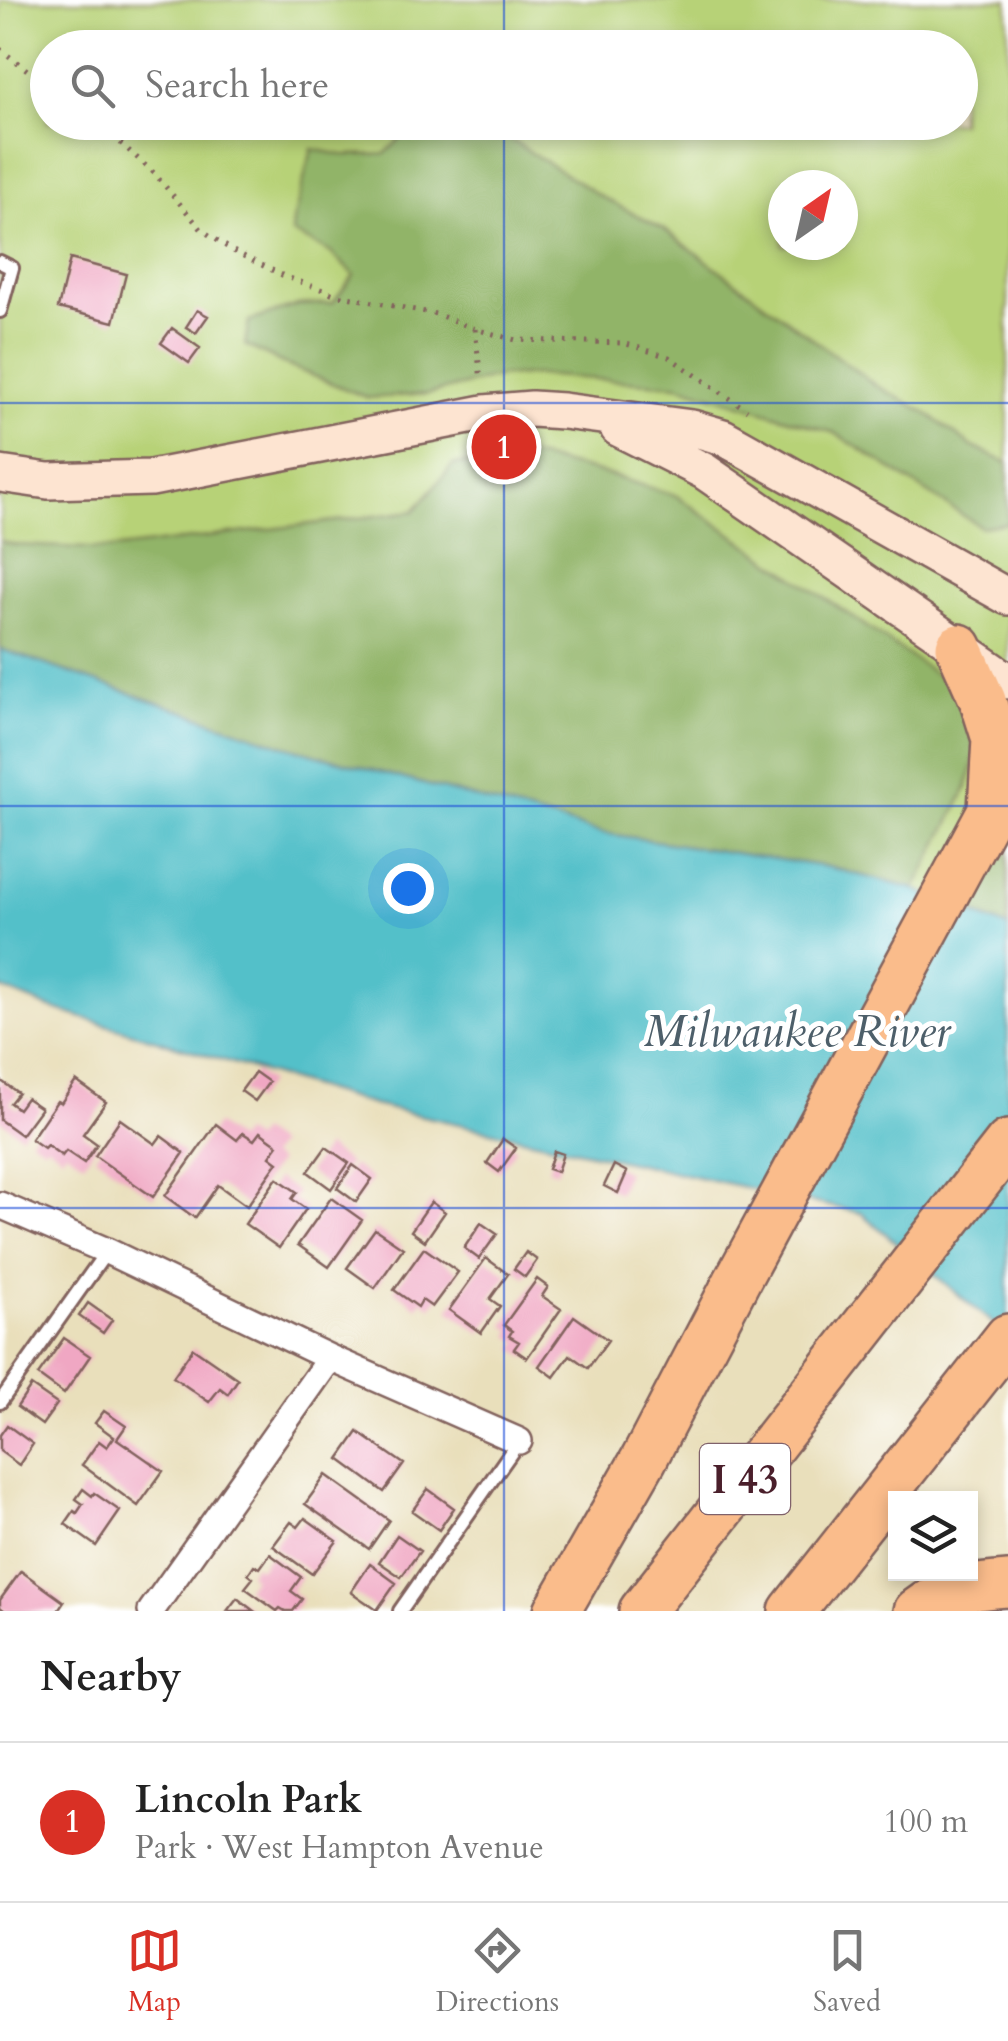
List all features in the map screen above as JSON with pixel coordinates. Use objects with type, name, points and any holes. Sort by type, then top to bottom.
[{"type":"highway","points":[[557,1611],[644,1459],[993,811],[996,739],[959,647]]},
{"type":"highway","name":"I 43","points":[[642,1611],[1008,1144]]},
{"type":"highway","name":"I 43","points":[[792,1611],[1008,1337]]},
{"type":"highway","points":[[917,1611],[960,1588],[1008,1584]]},
{"type":"main road","points":[[0,474],[48,481],[150,478],[484,413],[532,409],[590,414],[692,428],[723,437],[1008,597]]},
{"type":"main road","points":[[590,414],[704,471],[1008,681]]},
{"type":"street","points":[[0,1206],[519,1441]]},
{"type":"street","points":[[151,1611],[330,1358]]},
{"type":"lane","points":[[0,262],[12,268],[0,311]]},
{"type":"lane","points":[[0,1402],[106,1251]]},
{"type":"lane","points":[[400,1611],[519,1441]]},
{"type":"path","points":[[0,49],[30,72]]},
{"type":"path","points":[[117,140],[154,173],[202,230],[233,251],[284,276],[337,295],[436,314],[516,340],[623,343],[670,357],[760,419]]},
{"type":"path","points":[[475,328],[484,413]]},
{"type":"green space","points":[[0,0],[1008,0],[1008,928],[914,889],[828,867],[602,833],[285,746],[0,649]]},
{"type":"green space","points":[[399,140],[511,140],[602,197],[665,230],[874,384],[925,412],[973,447],[1008,463],[1008,523],[981,527],[835,433],[678,385],[501,376],[428,394],[368,398],[245,345],[249,321],[298,305],[333,303],[354,275],[330,252],[292,233],[312,149],[344,155],[385,154]]},
{"type":"green space","points":[[526,455],[675,495],[956,688],[977,751],[967,788],[915,889],[828,867],[602,833],[285,746],[0,649],[0,541],[111,549],[414,511],[453,465]]},
{"type":"green space","points":[[1008,795],[1008,928],[954,904]]},
{"type":"water","name":"Milwaukee River","points":[[0,649],[285,746],[602,833],[828,867],[914,889],[1008,928],[1008,1336],[861,1213],[373,1105],[47,1007],[0,988]]},
{"type":"building","points":[[70,259],[126,274],[114,322],[58,308]]},
{"type":"building","points":[[197,310],[208,316],[196,333],[186,327]]},
{"type":"building","points":[[172,328],[200,348],[189,363],[161,343]]},
{"type":"building","points":[[255,1072],[269,1082],[255,1101],[241,1091]]},
{"type":"building","points":[[0,1080],[18,1093],[10,1103],[18,1109],[26,1098],[41,1108],[21,1135],[0,1120]]},
{"type":"building","points":[[76,1081],[106,1102],[83,1134],[97,1144],[84,1163],[66,1151],[62,1156],[31,1139]]},
{"type":"building","points":[[120,1119],[155,1144],[161,1136],[184,1153],[153,1197],[95,1156]]},
{"type":"building","points":[[216,1124],[237,1140],[243,1133],[254,1140],[260,1132],[278,1145],[270,1156],[278,1162],[247,1206],[218,1185],[195,1218],[165,1196]]},
{"type":"building","points":[[503,1139],[516,1148],[499,1172],[487,1163]]},
{"type":"building","points":[[326,1147],[349,1163],[331,1189],[308,1172]]},
{"type":"building","points":[[554,1151],[563,1154],[557,1172],[548,1169]]},
{"type":"building","points":[[353,1165],[372,1179],[356,1202],[337,1188]]},
{"type":"building","points":[[614,1165],[627,1172],[618,1193],[604,1186]]},
{"type":"building","points":[[277,1178],[297,1192],[292,1199],[306,1209],[279,1248],[245,1224]]},
{"type":"building","points":[[331,1198],[362,1220],[329,1267],[298,1245]]},
{"type":"building","points":[[431,1202],[445,1212],[425,1241],[411,1231]]},
{"type":"building","points":[[481,1223],[497,1234],[479,1259],[464,1248]]},
{"type":"building","points":[[375,1229],[403,1248],[375,1288],[347,1268]]},
{"type":"building","points":[[424,1248],[458,1272],[432,1307],[422,1300],[418,1307],[394,1290]]},
{"type":"building","points":[[526,1252],[537,1260],[525,1277],[514,1269]]},
{"type":"building","points":[[486,1258],[508,1274],[490,1299],[500,1306],[481,1333],[449,1310]]},
{"type":"building","points":[[537,1279],[548,1287],[542,1296],[561,1309],[527,1358],[514,1349],[519,1342],[509,1336],[512,1331],[504,1325]]},
{"type":"building","points":[[88,1303],[112,1320],[103,1333],[79,1316]]},
{"type":"building","points":[[574,1316],[608,1340],[588,1368],[570,1355],[554,1377],[539,1366]]},
{"type":"building","points":[[64,1338],[90,1356],[64,1394],[38,1375]]},
{"type":"building","points":[[193,1348],[238,1379],[228,1394],[220,1388],[209,1402],[173,1377]]},
{"type":"building","points":[[31,1386],[57,1404],[42,1425],[17,1407]]},
{"type":"building","points":[[104,1411],[126,1426],[117,1439],[163,1471],[138,1506],[82,1465],[99,1441],[107,1447],[114,1437],[95,1423]]},
{"type":"building","points":[[7,1425],[33,1444],[19,1465],[0,1451],[0,1435]]},
{"type":"building","points":[[358,1432],[404,1464],[384,1492],[339,1459]]},
{"type":"building","points":[[326,1475],[389,1520],[369,1549],[305,1504]]},
{"type":"building","points":[[83,1489],[120,1511],[96,1546],[65,1524],[83,1504],[76,1499]]},
{"type":"building","points":[[428,1489],[454,1508],[439,1530],[412,1511]]},
{"type":"building","points":[[305,1518],[337,1541],[312,1574],[273,1546],[291,1522],[298,1527]]},
{"type":"building","points":[[397,1535],[420,1551],[401,1577],[379,1562]]},
{"type":"building","points":[[270,1554],[301,1577],[291,1591],[302,1599],[293,1611],[277,1611],[245,1588],[253,1578],[248,1574],[254,1565],[260,1568]]},
{"type":"building","points":[[370,1564],[396,1583],[377,1610],[351,1592]]},
{"type":"building","points":[[21,1571],[64,1602],[58,1611],[5,1611],[0,1607],[0,1600]]},
{"type":"building","points":[[237,1598],[254,1611],[227,1611]]},
{"type":"place","name":"Lincoln Park","points":[[504,447]]}]
